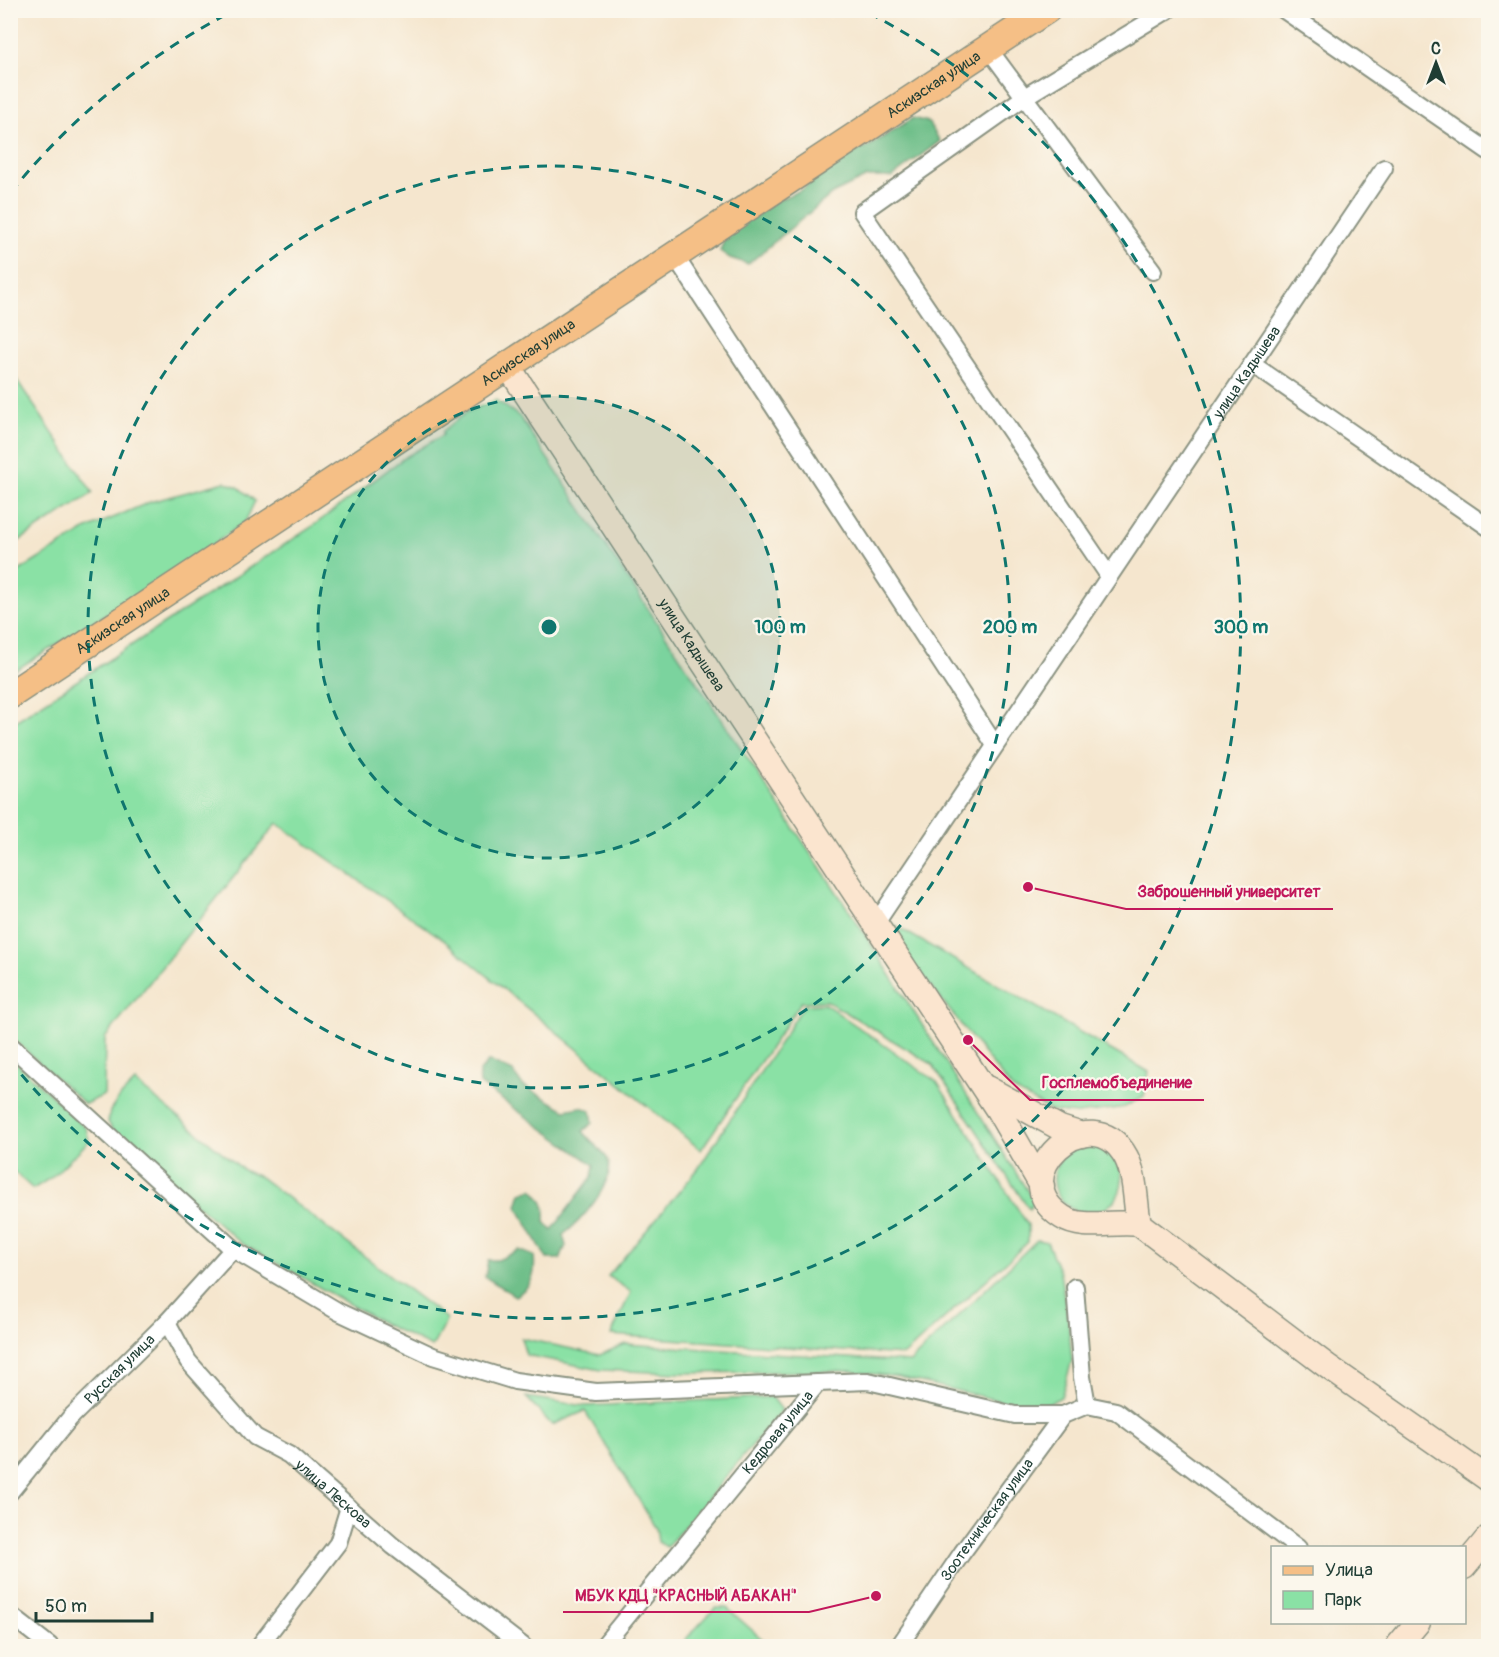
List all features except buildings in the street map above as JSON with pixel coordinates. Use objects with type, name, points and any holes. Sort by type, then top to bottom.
[{"type":"main road","name":"Аскизская улица","points":[[10,695],[1046,10]]},
{"type":"street","points":[[1109,576],[862,212],[1026,96],[1168,10]]},
{"type":"street","points":[[1284,10],[1486,146]]},
{"type":"street","points":[[988,48],[1026,96],[1153,271]]},
{"type":"street","name":"улица Кадышева","points":[[876,923],[1384,168]]},
{"type":"street","points":[[675,256],[995,745]]},
{"type":"street","points":[[1252,364],[1488,527]]},
{"type":"street","name":"улица Кадышева","points":[[508,366],[982,1085],[1042,1186]]},
{"type":"street","points":[[10,1045],[232,1249],[339,1312],[433,1356],[515,1381],[596,1392],[631,1393],[818,1383]]},
{"type":"street","points":[[982,1085],[1060,1128],[1082,1135],[1102,1137],[1119,1148],[1130,1165],[1139,1224]]},
{"type":"street","points":[[1082,1135],[1062,1142],[1045,1164],[1042,1186],[1051,1207],[1062,1217],[1083,1224],[1116,1221],[1139,1224],[1327,1366],[1488,1479]]},
{"type":"street","points":[[1098,1223],[1121,1209],[1132,1185]]},
{"type":"street","name":"Русская улица","points":[[10,1492],[70,1418],[167,1322],[232,1249]]},
{"type":"street","points":[[1075,1287],[1082,1377],[1087,1405]]},
{"type":"street","name":"улица Лескова","points":[[167,1322],[188,1361],[255,1437],[289,1455],[393,1546],[523,1647]]},
{"type":"street","name":"Кедровая улица","points":[[603,1647],[818,1383],[868,1381],[1015,1415],[1063,1415]]},
{"type":"street","points":[[1063,1415],[1087,1405],[1116,1412],[1295,1546]]},
{"type":"street","name":"Зоотехническая улица","points":[[899,1647],[962,1553],[1063,1415]]},
{"type":"street","points":[[259,1647],[338,1543],[349,1507]]},
{"type":"street","points":[[1466,1565],[1488,1538]]},
{"type":"street","points":[[10,1616],[50,1647]]},
{"type":"green space","points":[[913,118],[928,122],[940,141],[892,177],[867,177],[832,194],[748,264],[730,258],[720,251],[726,235],[776,201],[803,189],[832,161],[869,146]]},
{"type":"green space","points":[[10,370],[93,493],[11,546],[10,546]]},
{"type":"green space","points":[[496,400],[520,417],[860,927],[1034,1201],[1029,1209],[932,1064],[827,1001],[801,1002],[701,1150],[441,938],[277,823],[105,1038],[104,1095],[85,1104],[11,1037],[11,724],[310,528],[404,458],[443,435],[443,431],[468,411]]},
{"type":"green space","points":[[225,482],[238,487],[255,501],[245,522],[165,578],[11,673],[11,576],[87,529],[150,502]]},
{"type":"green space","points":[[882,918],[1149,1072],[1144,1096],[1125,1107],[1077,1114],[1051,1111],[1012,1089],[886,930]]},
{"type":"green space","points":[[825,1004],[937,1082],[1028,1225],[1028,1242],[904,1355],[611,1335],[631,1292],[608,1276],[698,1169],[804,1005]]},
{"type":"green space","points":[[10,1057],[86,1128],[89,1141],[52,1177],[33,1189],[11,1169]]},
{"type":"green space","points":[[489,1061],[513,1072],[522,1085],[565,1110],[581,1107],[591,1111],[593,1123],[583,1131],[607,1157],[609,1169],[607,1180],[587,1212],[563,1235],[566,1246],[560,1259],[547,1259],[517,1206],[521,1193],[532,1189],[539,1197],[544,1208],[545,1222],[552,1230],[592,1177],[594,1165],[480,1084],[479,1072]]},
{"type":"green space","points":[[135,1082],[245,1171],[260,1177],[447,1319],[432,1347],[386,1325],[241,1243],[115,1134],[108,1122],[110,1111]]},
{"type":"green space","points":[[1088,1145],[1101,1148],[1112,1155],[1119,1166],[1122,1179],[1119,1192],[1112,1203],[1101,1210],[1088,1213],[1075,1210],[1064,1203],[1057,1192],[1054,1179],[1057,1166],[1064,1155],[1075,1148]]},
{"type":"green space","points":[[1037,1240],[1047,1242],[1060,1273],[1072,1361],[1061,1397],[1044,1406],[1014,1404],[899,1377],[850,1371],[679,1373],[601,1370],[526,1355],[521,1338],[600,1355],[625,1344],[910,1362]]},
{"type":"green space","points":[[519,1250],[534,1256],[534,1269],[532,1280],[515,1296],[485,1277],[488,1260],[498,1260]]},
{"type":"green space","points":[[526,1397],[585,1406],[772,1397],[782,1410],[667,1547],[658,1542],[656,1528],[585,1411],[552,1425]]},
{"type":"green space","points":[[715,1608],[727,1608],[770,1646],[687,1646],[685,1640]]},
{"type":"place","name":"Заброшенный университет","points":[[1028,887]]},
{"type":"place","name":"Госплемобъединение","points":[[968,1040]]},
{"type":"place","name":"МБУК КДЦ \"КРАСНЫЙ АБАКАН\"","points":[[876,1596]]}]
